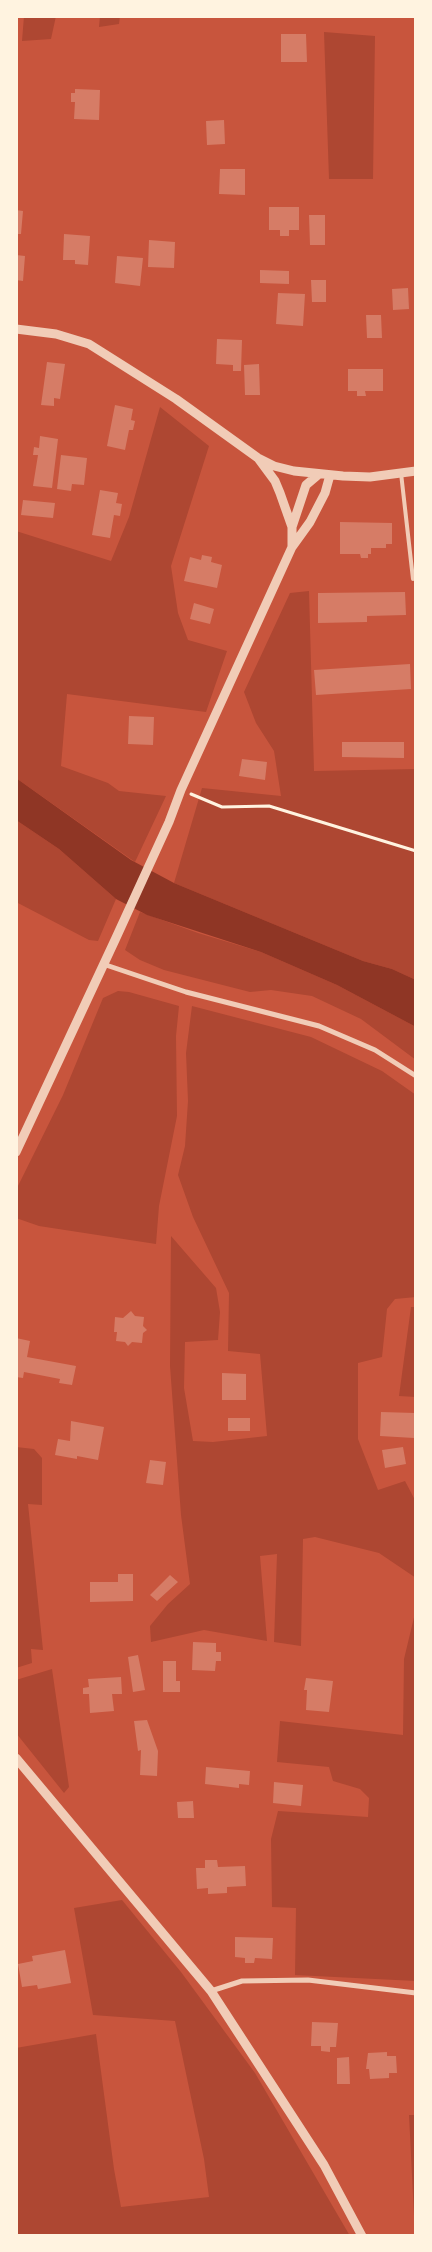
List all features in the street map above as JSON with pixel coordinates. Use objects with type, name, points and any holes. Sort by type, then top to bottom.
[{"type":"street","points":[[16,329],[56,334],[89,344],[176,399],[258,458],[274,466],[318,474],[370,477],[416,471]]},
{"type":"street","points":[[258,458],[275,481],[292,527]]},
{"type":"street","points":[[292,547],[292,527],[306,485],[318,474]]},
{"type":"street","points":[[16,1152],[169,822],[181,790],[292,547],[310,522],[325,493],[330,475]]},
{"type":"street","points":[[103,964],[186,992],[319,1026],[375,1050],[416,1076]]},
{"type":"street","points":[[16,1758],[211,1991],[324,2165],[362,2236]]},
{"type":"street","points":[[211,1991],[242,1981],[308,1980],[416,1993]]},
{"type":"lane","points":[[401,473],[413,579]]},
{"type":"path","points":[[181,790],[222,807],[269,806],[416,851]]},
{"type":"shaded area","points":[[24,16],[56,16],[51,39],[22,41]]},
{"type":"shaded area","points":[[100,16],[120,16],[119,24],[99,27]]},
{"type":"shaded area","points":[[324,32],[375,36],[373,179],[329,179]]},
{"type":"shaded area","points":[[160,407],[209,446],[171,566],[178,613],[188,640],[227,651],[206,712],[67,694],[61,766],[108,783],[119,791],[166,796],[135,862],[16,778],[16,531],[111,561],[129,517]]},
{"type":"shaded area","points":[[309,591],[314,771],[416,769],[416,980],[392,969],[363,961],[174,883],[202,788],[281,796],[274,751],[256,723],[244,692],[290,593]]},
{"type":"shaded area","points":[[16,778],[131,860],[174,883],[363,961],[392,969],[416,980],[416,1027],[337,985],[261,952],[147,915],[116,899],[59,849],[16,820]]},
{"type":"shaded area","points":[[16,820],[59,849],[116,899],[98,941],[89,940],[16,902]]},
{"type":"shaded area","points":[[140,912],[198,933],[261,952],[337,985],[416,1027],[416,1060],[361,1019],[312,996],[271,990],[250,992],[164,970],[140,960],[125,950]]},
{"type":"shaded area","points":[[118,991],[129,992],[179,1006],[176,1036],[177,1116],[159,1206],[156,1244],[39,1226],[16,1218],[16,1190],[63,1095],[103,998]]},
{"type":"shaded area","points":[[192,1006],[311,1037],[382,1071],[416,1095],[416,1297],[395,1299],[387,1309],[382,1357],[358,1363],[358,1439],[378,1490],[405,1481],[416,1502],[416,1578],[379,1553],[315,1537],[303,1539],[301,1646],[274,1642],[277,1554],[260,1556],[267,1641],[204,1630],[151,1642],[150,1626],[168,1604],[190,1584],[181,1515],[170,1366],[171,1236],[216,1288],[220,1312],[218,1340],[185,1342],[184,1388],[193,1441],[213,1442],[267,1436],[260,1354],[228,1351],[229,1293],[193,1217],[178,1175],[185,1146],[188,1101],[186,1053]]},
{"type":"shaded area","points":[[411,1307],[416,1307],[416,1397],[399,1396]]},
{"type":"shaded area","points":[[16,1447],[34,1449],[42,1458],[42,1505],[28,1504],[43,1650],[31,1649],[32,1663],[16,1668]]},
{"type":"shaded area","points":[[416,1609],[416,1981],[295,1975],[296,1908],[272,1907],[271,1839],[278,1811],[368,1817],[369,1798],[360,1789],[333,1781],[329,1767],[277,1762],[280,1721],[403,1735],[404,1659]]},
{"type":"shaded area","points":[[52,1669],[69,1787],[64,1793],[16,1733],[16,1680]]},
{"type":"shaded area","points":[[122,1900],[181,1972],[255,2073],[350,2236],[16,2236],[16,2048],[96,2034],[121,2207],[209,2197],[204,2159],[175,2021],[93,2015],[74,1908]]},
{"type":"shaded area","points":[[409,2115],[416,2115],[416,2236],[415,2236]]},
{"type":"building","points":[[281,34],[306,34],[307,62],[281,62]]},
{"type":"building","points":[[75,89],[100,90],[99,120],[74,119],[75,102],[71,102],[71,93],[75,93]]},
{"type":"building","points":[[224,120],[225,144],[207,145],[206,121]]},
{"type":"building","points":[[220,169],[245,169],[245,195],[219,194]]},
{"type":"building","points":[[269,207],[299,207],[299,230],[289,230],[289,236],[280,236],[280,230],[269,230]]},
{"type":"building","points":[[16,210],[23,211],[21,234],[16,234]]},
{"type":"building","points":[[309,215],[325,215],[325,245],[310,245]]},
{"type":"building","points":[[64,234],[90,236],[88,265],[75,264],[75,260],[63,260]]},
{"type":"building","points":[[149,240],[175,242],[174,268],[148,267]]},
{"type":"building","points":[[16,255],[25,256],[23,281],[16,280]]},
{"type":"building","points":[[117,256],[143,258],[140,286],[115,283]]},
{"type":"building","points":[[260,270],[289,271],[289,284],[260,283]]},
{"type":"building","points":[[311,280],[326,280],[326,302],[312,302]]},
{"type":"building","points":[[408,288],[409,309],[393,310],[392,289]]},
{"type":"building","points":[[278,293],[305,294],[303,326],[276,324]]},
{"type":"building","points":[[366,315],[381,315],[382,338],[367,338]]},
{"type":"building","points":[[217,339],[242,340],[241,371],[233,371],[233,365],[216,364]]},
{"type":"building","points":[[47,362],[65,364],[60,399],[54,398],[54,406],[41,405]]},
{"type":"building","points":[[259,364],[260,395],[245,395],[244,365]]},
{"type":"building","points":[[348,369],[383,369],[383,391],[365,391],[366,396],[357,396],[357,391],[348,391]]},
{"type":"building","points":[[115,405],[133,409],[131,420],[135,421],[133,430],[129,430],[125,450],[107,446]]},
{"type":"building","points":[[40,436],[58,439],[52,488],[33,486],[38,455],[33,455],[34,447],[39,448]]},
{"type":"building","points":[[61,455],[87,458],[84,485],[72,484],[71,491],[57,489]]},
{"type":"building","points":[[100,490],[118,493],[116,503],[122,504],[120,516],[114,515],[110,538],[92,535]]},
{"type":"building","points":[[23,500],[55,503],[53,518],[21,515]]},
{"type":"building","points":[[340,522],[392,523],[392,544],[386,544],[386,548],[371,548],[371,554],[368,554],[368,558],[361,558],[360,554],[340,554]]},
{"type":"building","points":[[202,555],[212,557],[211,562],[222,565],[217,588],[184,581],[190,557],[201,560]]},
{"type":"building","points":[[405,592],[406,615],[367,616],[367,622],[318,623],[318,593]]},
{"type":"building","points":[[194,603],[214,609],[210,624],[190,619]]},
{"type":"building","points":[[410,664],[411,689],[316,695],[314,670]]},
{"type":"building","points":[[129,716],[154,717],[153,745],[128,744]]},
{"type":"building","points":[[342,742],[404,742],[404,758],[342,757]]},
{"type":"building","points":[[242,759],[267,762],[265,780],[239,776]]},
{"type":"building","points":[[131,1311],[135,1316],[144,1317],[143,1326],[147,1330],[143,1333],[142,1343],[132,1342],[128,1346],[125,1342],[116,1341],[117,1332],[114,1332],[115,1317],[123,1318]]},
{"type":"building","points":[[16,1338],[30,1341],[27,1357],[76,1366],[72,1385],[59,1383],[60,1379],[24,1372],[23,1378],[16,1377]]},
{"type":"building","points":[[222,1373],[246,1374],[246,1400],[222,1400]]},
{"type":"building","points":[[381,1412],[415,1413],[414,1438],[380,1436]]},
{"type":"building","points":[[228,1418],[250,1418],[250,1431],[228,1431]]},
{"type":"building","points":[[71,1421],[104,1427],[98,1460],[77,1456],[77,1459],[55,1455],[58,1439],[70,1441]]},
{"type":"building","points":[[403,1447],[406,1464],[385,1468],[382,1450]]},
{"type":"building","points":[[150,1460],[166,1462],[163,1485],[146,1483]]},
{"type":"building","points":[[118,1574],[133,1574],[133,1601],[90,1602],[90,1582],[118,1582]]},
{"type":"building","points":[[170,1575],[178,1582],[157,1601],[150,1595]]},
{"type":"building","points":[[193,1642],[216,1643],[216,1652],[221,1652],[221,1661],[216,1661],[215,1671],[192,1670]]},
{"type":"building","points":[[138,1655],[145,1690],[133,1692],[128,1657]]},
{"type":"building","points":[[163,1661],[176,1661],[176,1681],[180,1681],[180,1692],[163,1692]]},
{"type":"building","points":[[121,1677],[122,1694],[112,1694],[114,1711],[90,1713],[89,1694],[83,1694],[83,1688],[89,1687],[88,1679]]},
{"type":"building","points":[[306,1678],[333,1681],[329,1712],[306,1710],[307,1690],[304,1690]]},
{"type":"building","points":[[147,1720],[158,1751],[157,1776],[140,1775],[141,1750],[138,1751],[134,1721]]},
{"type":"building","points":[[206,1767],[250,1771],[249,1785],[239,1784],[239,1788],[205,1784]]},
{"type":"building","points":[[274,1782],[303,1785],[301,1806],[273,1803]]},
{"type":"building","points":[[193,1801],[194,1818],[178,1818],[177,1802]]},
{"type":"building","points":[[205,1860],[217,1860],[218,1867],[245,1866],[246,1886],[227,1887],[227,1893],[208,1894],[208,1888],[197,1889],[196,1868],[205,1868]]},
{"type":"building","points":[[235,1937],[273,1938],[272,1959],[255,1958],[254,1963],[245,1963],[245,1958],[235,1957]]},
{"type":"building","points":[[65,1950],[71,1983],[38,1989],[37,1985],[22,1987],[18,1964],[33,1961],[32,1956]]},
{"type":"building","points":[[312,2022],[338,2023],[336,2047],[330,2047],[330,2052],[321,2051],[321,2046],[311,2046]]},
{"type":"building","points":[[387,2052],[387,2056],[396,2056],[397,2073],[389,2073],[389,2078],[370,2079],[369,2069],[366,2069],[368,2053]]},
{"type":"building","points":[[349,2057],[350,2084],[337,2084],[337,2058]]}]
